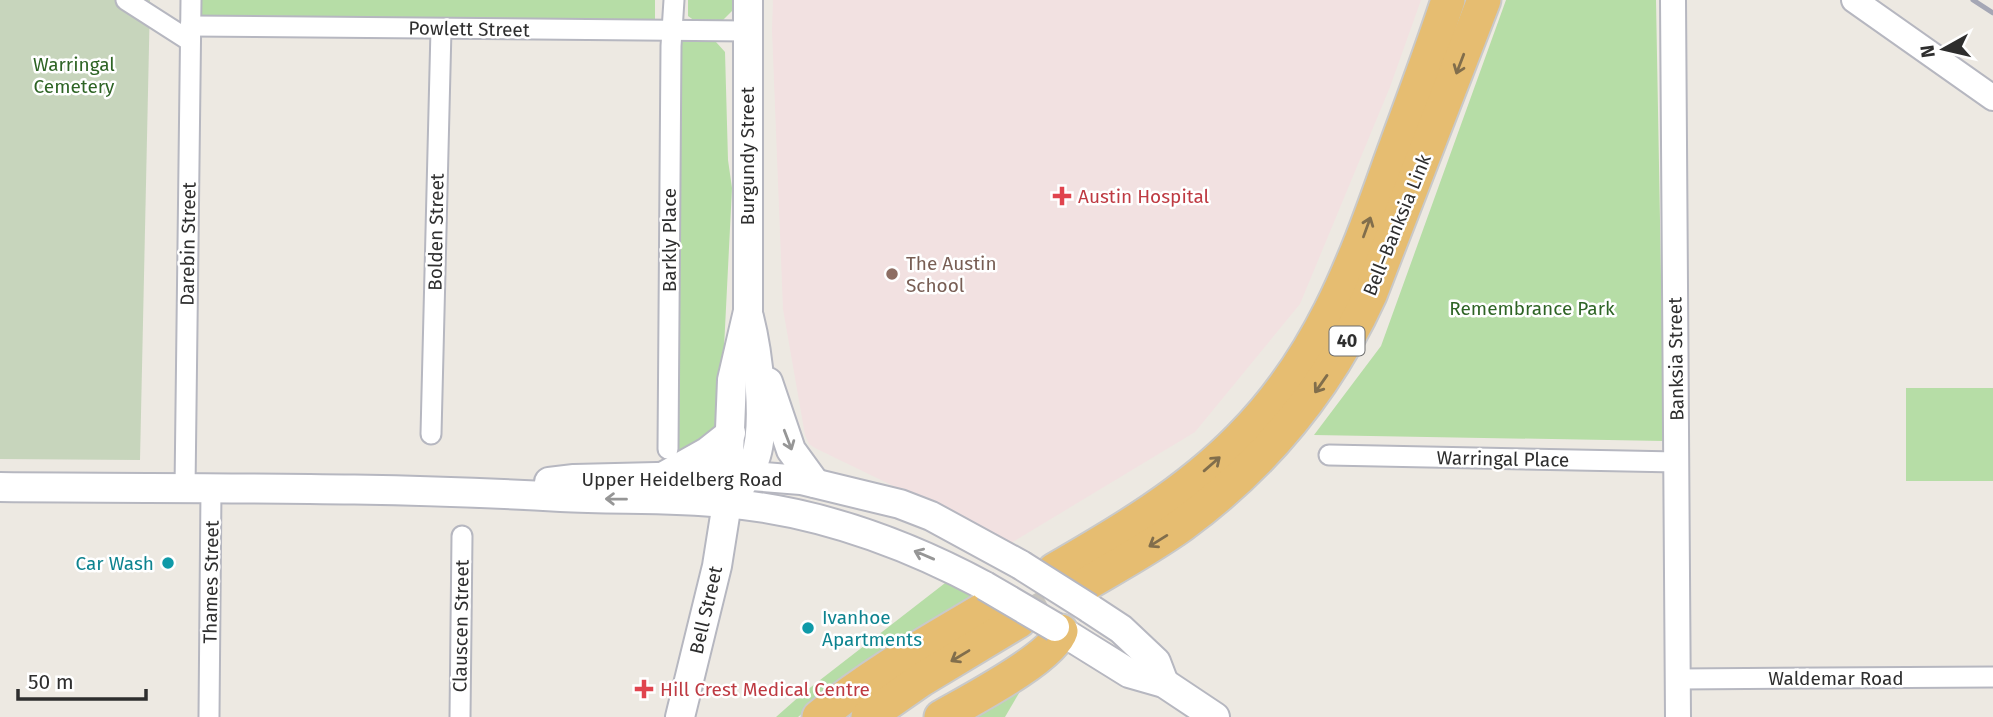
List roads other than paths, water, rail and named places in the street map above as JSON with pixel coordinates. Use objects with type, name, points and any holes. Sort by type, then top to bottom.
[{"type":"highway","name":"Bell–Banksia Link","points":[[1070,588],[1149,513],[1197,478],[1241,437],[1298,368],[1329,316],[1354,263],[1448,0]]},
{"type":"highway","name":"Bell–Banksia Link","points":[[1070,588],[1181,526],[1227,489],[1270,447],[1327,375],[1370,295],[1484,0]]},
{"type":"highway","points":[[819,717],[892,663],[999,604]]},
{"type":"highway","points":[[868,717],[921,680],[999,604]]},
{"type":"highway","points":[[940,717],[1033,662],[1052,647],[1059,627]]},
{"type":"main road","name":"Burgundy Street","points":[[733,489],[732,380],[748,311],[748,0]]},
{"type":"main road","name":"Burgundy Street","points":[[733,489],[755,458],[760,440],[758,352],[748,311]]},
{"type":"main road","points":[[758,352],[788,443],[815,483]]},
{"type":"main road","points":[[660,478],[707,452],[731,433]]},
{"type":"main road","name":"Upper Heidelberg Road","points":[[0,487],[473,492],[685,500],[777,477],[815,483],[858,492],[915,510],[1070,588],[1121,629],[1156,662],[1164,682]]},
{"type":"main road","name":"Upper Heidelberg Road","points":[[473,492],[574,479],[660,478],[733,489],[806,517],[864,533],[925,555],[999,604],[1059,627],[1117,666],[1138,677],[1164,682],[1215,717]]},
{"type":"main road","name":"Bell Street","points":[[680,717],[733,489]]},
{"type":"main road","points":[[685,500],[702,521],[717,566]]},
{"type":"main road","points":[[1059,627],[1070,588]]},
{"type":"main road","points":[[1117,666],[1113,642],[1121,629]]},
{"type":"street","points":[[126,0],[190,33]]},
{"type":"street","name":"Darebin Street","points":[[191,0],[198,489]]},
{"type":"street","points":[[673,31],[674,0]]},
{"type":"street","name":"Banksia Street","points":[[1673,0],[1678,717]]},
{"type":"street","points":[[1854,0],[1993,98]]},
{"type":"street","name":"Powlett Street","points":[[190,33],[441,29],[747,31]]},
{"type":"street","name":"Bolden Street","points":[[431,434],[441,29]]},
{"type":"street","name":"Barkly Place","points":[[668,449],[673,31]]},
{"type":"street","name":"Warringal Place","points":[[1329,455],[1677,462]]},
{"type":"street","name":"Thames Street","points":[[198,489],[209,717]]},
{"type":"street","name":"Clauscen Street","points":[[460,717],[462,536]]},
{"type":"street","name":"Waldemar Road","points":[[1679,678],[1993,677]]},
{"type":"tunnel","points":[[1019,621],[1081,587]]},
{"type":"railway","points":[[1973,0],[1993,13]]},
{"type":"place","name":"Austin Hospital","points":[[1062,196]]},
{"type":"place","name":"The Austin School","points":[[892,274]]},
{"type":"place","name":"Car Wash","points":[[168,563]]},
{"type":"place","name":"Ivanhoe Apartments","points":[[808,628]]},
{"type":"place","name":"Hill Crest Medical Centre","points":[[644,689]]},
{"type":"park label","name":"Warringal Cemetery","points":[[74,75]]},
{"type":"park label","name":"Remembrance Park","points":[[1532,308]]}]
